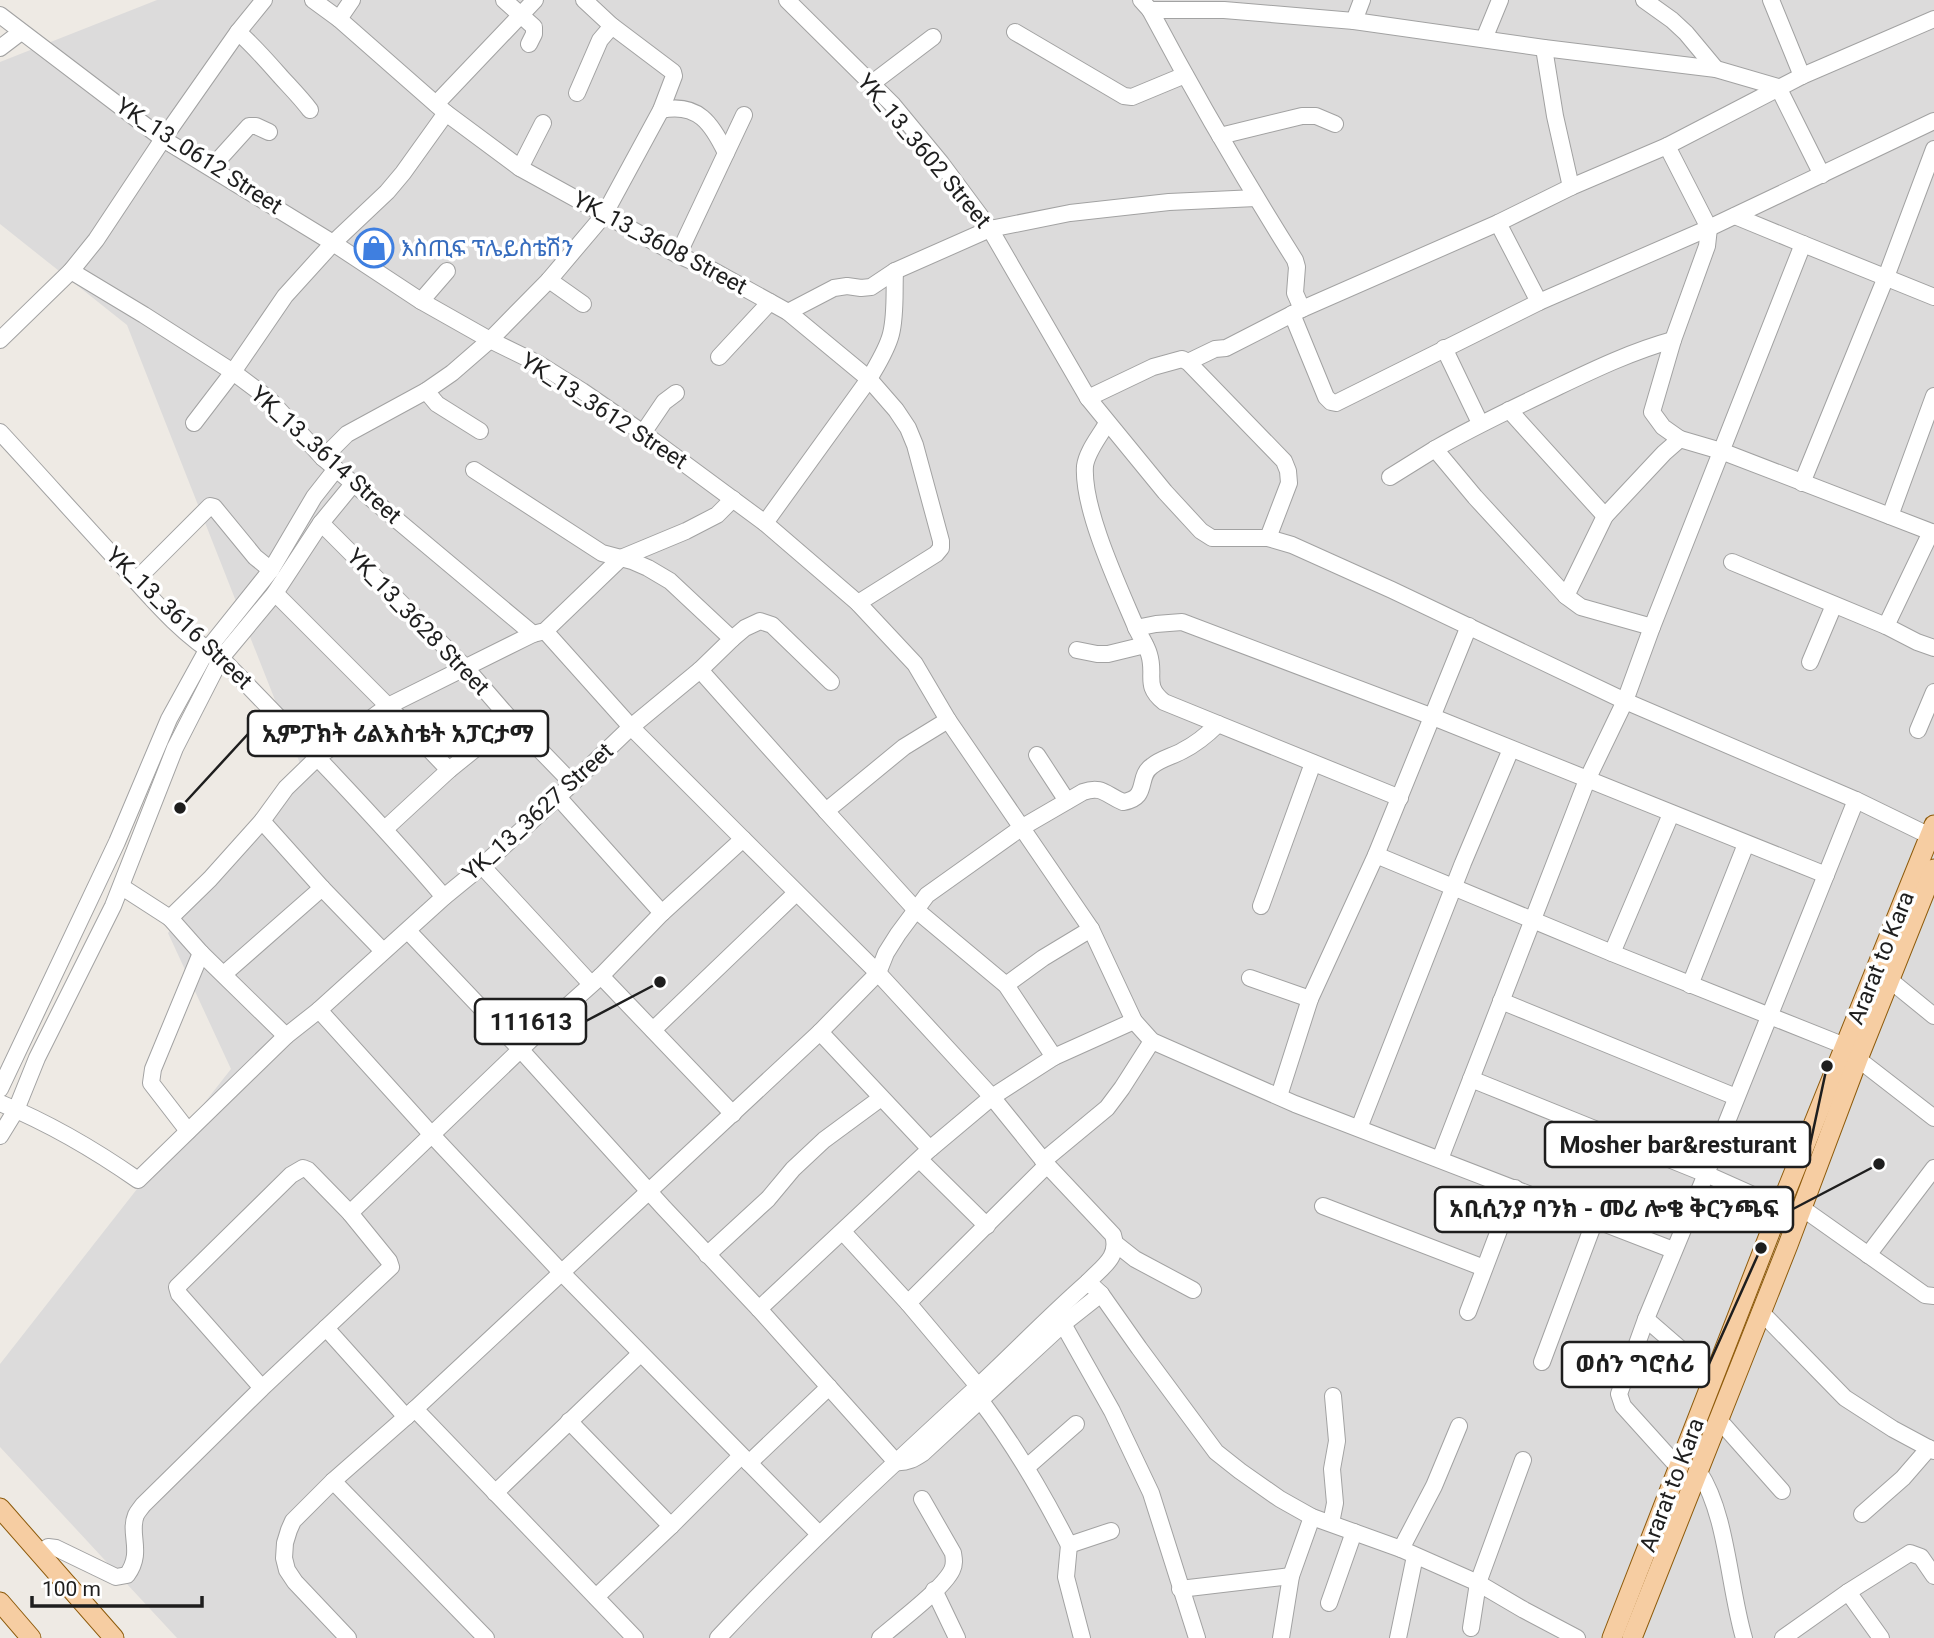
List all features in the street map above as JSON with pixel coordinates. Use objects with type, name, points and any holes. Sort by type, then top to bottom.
[{"type":"main road","name":"Ararat to Kara","points":[[1612,1638],[1663,1536],[1699,1472],[1802,1208],[1851,1053],[1933,833]]},
{"type":"main road","name":"Ararat to Kara","points":[[1632,1638],[1663,1536],[1679,1468],[1780,1207],[1851,1053],[1891,981],[1931,883]]},
{"type":"main road","points":[[0,1508],[114,1638]]},
{"type":"main road","points":[[0,1602],[31,1638]]},
{"type":"street","points":[[0,341],[71,271],[96,240],[163,139],[238,32],[264,0]]},
{"type":"street","name":"YK_13_3608 Street","points":[[313,0],[339,19],[441,109],[520,168],[788,312],[869,379],[908,428],[915,444],[941,548],[936,554],[858,603]]},
{"type":"street","points":[[339,19],[352,0]]},
{"type":"street","points":[[504,0],[534,27],[529,44]]},
{"type":"street","points":[[194,424],[285,296],[333,243],[387,192],[403,173],[441,109],[535,0]]},
{"type":"street","points":[[323,458],[347,434],[426,391],[452,373],[549,280],[604,215],[661,110],[673,80],[673,72],[612,26],[584,0]]},
{"type":"street","points":[[1354,21],[1362,0]]},
{"type":"street","points":[[1484,38],[1500,0]]},
{"type":"street","points":[[1644,0],[1686,33],[1716,69]]},
{"type":"street","points":[[1771,0],[1802,76]]},
{"type":"street","name":"YK_13_3602 Street","points":[[794,3],[892,105],[941,163],[990,229],[1088,398],[1165,492],[1201,531],[1216,538],[1268,538],[1292,545],[1625,701],[1933,833]]},
{"type":"street","points":[[1146,5],[1354,21],[1716,69],[1778,87],[1822,175]]},
{"type":"street","points":[[1146,5],[1256,198],[1295,260],[1297,311],[1326,397],[1336,403],[1539,302],[1709,228],[1934,121]]},
{"type":"street","name":"YK_13_0612 Street","points":[[0,15],[163,139],[333,243]]},
{"type":"street","points":[[1188,362],[1215,349],[1226,348],[1297,311],[1667,146],[1778,87],[1934,19]]},
{"type":"street","points":[[577,93],[600,40],[612,26]]},
{"type":"street","points":[[0,48],[22,32]]},
{"type":"street","points":[[238,32],[257,48],[310,110]]},
{"type":"street","points":[[1015,32],[1124,96],[1132,97],[1185,75]]},
{"type":"street","points":[[872,84],[933,37]]},
{"type":"street","points":[[1544,48],[1570,187]]},
{"type":"street","points":[[661,110],[681,109],[704,118],[715,129],[726,153]]},
{"type":"street","points":[[678,255],[744,115]]},
{"type":"street","points":[[1220,136],[1302,116],[1316,116],[1335,124]]},
{"type":"street","points":[[520,168],[543,123]]},
{"type":"street","points":[[212,167],[248,127],[256,126],[269,132]]},
{"type":"street","points":[[1667,146],[1709,228],[1707,246],[1672,340],[1652,412],[1663,427],[1681,439],[1721,451],[1932,532],[1886,626]]},
{"type":"street","points":[[1802,483],[1886,278],[1934,149]]},
{"type":"street","points":[[788,312],[834,288],[871,287],[895,271],[990,229],[1070,213],[1173,202],[1256,198]]},
{"type":"street","points":[[1735,216],[1934,297]]},
{"type":"street","points":[[1498,223],[1539,302]]},
{"type":"street","name":"YK_13_3612 Street","points":[[333,243],[421,301],[489,340],[539,363],[643,432],[765,523],[858,603],[915,664],[948,720],[1091,929],[1134,1021],[1152,1041]]},
{"type":"street","points":[[1440,1158],[1587,780],[1625,701],[1803,244]]},
{"type":"street","name":"YK_13_3614 Street","points":[[71,271],[233,372],[269,399],[323,458],[539,633],[878,973],[992,1097],[1045,1163],[1113,1235],[1116,1244],[1135,1259],[1193,1290]]},
{"type":"street","points":[[421,301],[447,271]]},
{"type":"street","points":[[765,523],[869,379],[891,335],[895,271]]},
{"type":"street","points":[[549,280],[583,304]]},
{"type":"street","points":[[719,357],[770,302]]},
{"type":"street","points":[[1390,477],[1480,423],[1581,376],[1672,340]]},
{"type":"street","points":[[1444,348],[1480,423]]},
{"type":"street","points":[[1088,398],[1153,367],[1182,359],[1188,362],[1284,461],[1289,483],[1268,538]]},
{"type":"street","points":[[426,391],[437,404],[480,432]]},
{"type":"street","points":[[643,432],[664,402],[676,393]]},
{"type":"street","points":[[1890,516],[1934,396]]},
{"type":"street","points":[[1509,410],[1605,516]]},
{"type":"street","points":[[1107,423],[1085,464],[1088,498],[1109,560],[1150,657],[1151,686],[1155,695],[1164,702],[1400,798]]},
{"type":"street","name":"YK_13_3616 Street","points":[[0,432],[183,629],[214,654],[318,757],[386,829],[444,897]]},
{"type":"street","points":[[1566,596],[1605,516],[1664,453],[1681,439]]},
{"type":"street","points":[[1435,449],[1566,596],[1581,607],[1652,627]]},
{"type":"street","points":[[0,1088],[117,842],[169,719],[271,570],[314,496],[336,469]]},
{"type":"street","points":[[474,470],[603,553],[648,568],[670,580],[732,639]]},
{"type":"street","points":[[0,1136],[16,1110],[37,1058],[121,887],[175,748],[208,687],[214,654],[275,593],[321,523],[353,484]]},
{"type":"street","points":[[170,918],[211,879],[262,821],[286,788],[318,757],[388,706],[539,633],[621,558],[717,515],[733,499]]},
{"type":"street","points":[[136,580],[210,506],[214,507],[255,557],[271,570]]},
{"type":"street","name":"YK_13_3628 Street","points":[[321,523],[465,667],[510,720],[572,783]]},
{"type":"street","points":[[1732,562],[1934,648]]},
{"type":"street","points":[[275,593],[449,770]]},
{"type":"street","points":[[1810,662],[1834,605]]},
{"type":"street","name":"YK_13_3627 Street","points":[[16,1110],[89,1148],[138,1180],[286,1036],[482,866],[631,727],[700,670],[745,628],[761,621],[772,625],[831,682]]},
{"type":"street","points":[[1136,628],[1182,622],[1433,717],[1826,875]]},
{"type":"street","points":[[1279,1096],[1310,999],[1376,855],[1469,626]]},
{"type":"street","points":[[1077,650],[1108,654],[1145,645]]},
{"type":"street","points":[[700,670],[915,909],[1006,985],[1054,1057]]},
{"type":"street","points":[[1918,730],[1934,692]]},
{"type":"street","points":[[386,829],[449,770],[510,720]]},
{"type":"street","points":[[825,811],[904,747],[948,720]]},
{"type":"street","points":[[348,1638],[287,1570],[284,1558],[293,1521],[820,1032],[878,973],[886,953],[927,895],[1021,828],[1092,788],[1099,788],[1123,802],[1135,798],[1141,791],[1147,771],[1152,765],[1202,740],[1218,724]]},
{"type":"street","points":[[1359,1128],[1511,750]]},
{"type":"street","points":[[1037,755],[1067,801]]},
{"type":"street","points":[[1261,906],[1313,763]]},
{"type":"street","points":[[558,797],[662,913]]},
{"type":"street","points":[[1679,1468],[1623,1406],[1619,1394],[1646,1320],[1856,800]]},
{"type":"street","points":[[1612,953],[1671,814]]},
{"type":"street","points":[[262,821],[383,951]]},
{"type":"street","points":[[350,1213],[520,1049],[596,980],[662,913],[743,839]]},
{"type":"street","points":[[1690,985],[1746,844]]},
{"type":"street","points":[[1376,855],[1769,1016],[1851,1053],[1934,1118]]},
{"type":"street","points":[[482,866],[596,980],[653,1030],[733,1114]]},
{"type":"street","points":[[121,887],[170,918],[201,953],[286,1036]]},
{"type":"street","points":[[224,974],[322,888]]},
{"type":"street","points":[[653,1030],[796,893]]},
{"type":"street","points":[[1006,985],[1042,958],[1091,929]]},
{"type":"street","points":[[408,930],[759,1309],[896,1462]]},
{"type":"street","points":[[188,1131],[152,1083],[153,1069],[201,953]]},
{"type":"street","points":[[1250,978],[1310,999]]},
{"type":"street","points":[[1891,981],[1934,1016]]},
{"type":"street","points":[[1501,1001],[1735,1097]]},
{"type":"street","points":[[319,1010],[562,1273],[819,1534]]},
{"type":"street","points":[[759,1309],[955,1126],[992,1097],[1054,1057],[1134,1021]]},
{"type":"street","points":[[820,1032],[881,1098],[925,1155],[987,1226]]},
{"type":"street","points":[[908,1303],[987,1226],[1045,1163],[1107,1108],[1152,1041],[1279,1096],[1674,1250]]},
{"type":"street","points":[[1471,1079],[1706,1174],[1780,1207]]},
{"type":"street","points":[[707,1255],[768,1199],[793,1169],[817,1147],[881,1098]]},
{"type":"street","points":[[0,1104],[16,1110]]},
{"type":"street","points":[[39,1554],[48,1546],[116,1577],[127,1575],[133,1567],[136,1554],[135,1516],[143,1505],[391,1267],[350,1213],[303,1168],[297,1169],[177,1287],[178,1294],[262,1388]]},
{"type":"street","points":[[1868,1255],[1934,1168]]},
{"type":"street","points":[[1468,1312],[1515,1188]]},
{"type":"street","points":[[1323,1206],[1484,1268]]},
{"type":"street","points":[[1802,1208],[1925,1295],[1934,1296]]},
{"type":"street","points":[[1542,1362],[1595,1220]]},
{"type":"street","points":[[843,1232],[908,1303],[979,1394],[1027,1467],[1069,1545],[1066,1577],[1082,1638]]},
{"type":"street","points":[[979,1394],[1057,1309],[1088,1282],[1115,1253],[1116,1244]]},
{"type":"street","points":[[1088,1282],[1101,1293],[1216,1452],[1240,1471],[1312,1517],[1408,1552],[1478,1583],[1576,1638]]},
{"type":"street","points":[[718,1638],[819,1534],[896,1462],[1101,1293]]},
{"type":"street","points":[[1761,1311],[1845,1398],[1931,1450],[1862,1514]]},
{"type":"street","points":[[1646,1320],[1714,1378]]},
{"type":"street","points":[[1063,1324],[1112,1411],[1151,1493],[1197,1638]]},
{"type":"street","points":[[326,1328],[495,1493],[635,1638]]},
{"type":"street","points":[[495,1493],[640,1354]]},
{"type":"street","points":[[596,1597],[745,1459],[829,1387]]},
{"type":"street","points":[[1331,1523],[1335,1503],[1332,1469],[1336,1441],[1333,1396]]},
{"type":"street","points":[[1719,1420],[1782,1491]]},
{"type":"street","points":[[569,1421],[671,1526]]},
{"type":"street","points":[[1027,1467],[1076,1424]]},
{"type":"street","points":[[1398,1638],[1408,1552],[1459,1426]]},
{"type":"street","points":[[1471,1629],[1478,1583],[1523,1460]]},
{"type":"street","points":[[1699,1472],[1707,1485],[1720,1526],[1742,1630],[1728,1638]]},
{"type":"street","points":[[333,1482],[485,1638]]},
{"type":"street","points":[[880,1638],[952,1572],[954,1553],[922,1499]]},
{"type":"street","points":[[1281,1638],[1291,1576],[1312,1517]]},
{"type":"street","points":[[1069,1545],[1111,1531]]},
{"type":"street","points":[[1329,1603],[1354,1532]]},
{"type":"street","points":[[1783,1638],[1910,1553],[1921,1558],[1934,1576]]},
{"type":"street","points":[[1180,1588],[1291,1576]]},
{"type":"street","points":[[934,1590],[957,1638]]},
{"type":"street","points":[[1849,1592],[1881,1638]]},
{"type":"shaded area","points":[[157,0],[1934,0],[1934,1638],[177,1638],[0,1447],[0,1364],[231,1069],[168,933],[303,771],[127,325],[0,224],[0,62]]},
{"type":"place","name":"እስጢፍ ፕሌይስቴሽን","points":[[374,248]]},
{"type":"place","name":"ኢምፓክት ሪልእስቴት አፓርታማ","points":[[180,808]]},
{"type":"place","name":"111613","points":[[660,982]]},
{"type":"place","name":"Mosher bar&resturant","points":[[1827,1066]]},
{"type":"place","name":"አቢሲንያ ባንክ - መሪ ሎቄ ቅርንጫፍ","points":[[1879,1164]]},
{"type":"place","name":"ወሰን ግሮሰሪ","points":[[1761,1248]]}]
